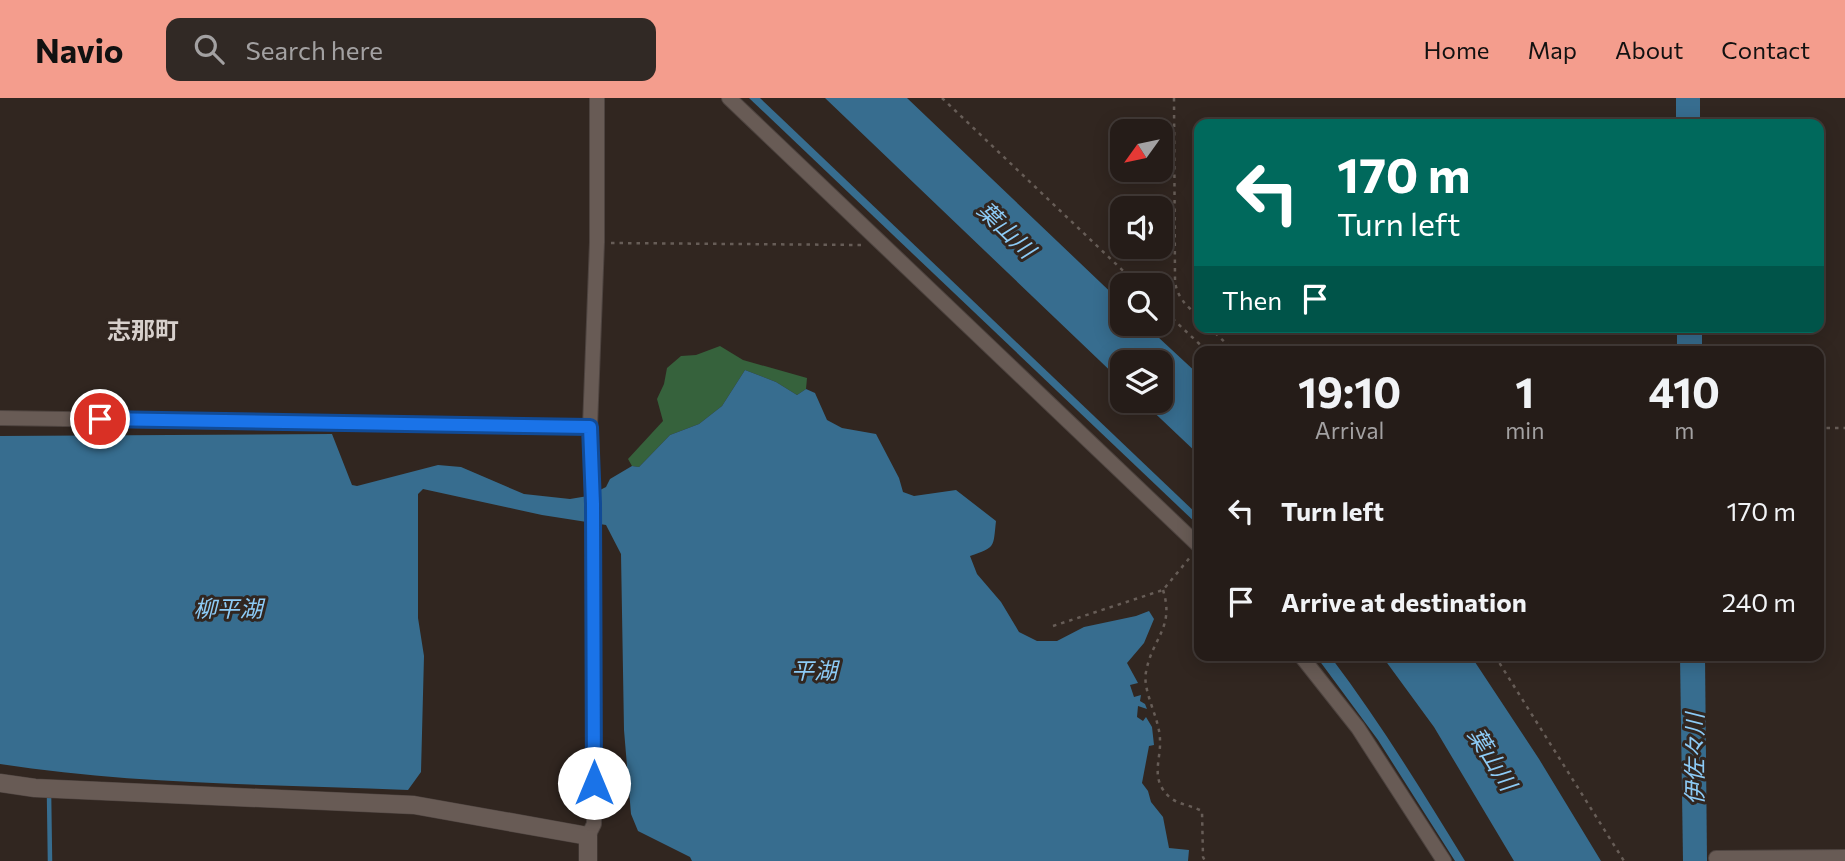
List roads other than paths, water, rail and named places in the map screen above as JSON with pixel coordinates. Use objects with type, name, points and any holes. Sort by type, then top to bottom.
[{"type":"street","points":[[588,861],[588,836],[594,824],[593,478],[590,427],[597,242],[597,98]]},
{"type":"street","points":[[729,98],[1194,542]]},
{"type":"street","points":[[0,418],[590,427]]},
{"type":"street","points":[[1305,661],[1358,728],[1444,861]]},
{"type":"street","points":[[0,783],[35,788],[414,805],[588,836]]},
{"type":"street","points":[[1716,858],[1845,857]]},
{"type":"water","points":[[749,98],[760,98],[780,117],[1194,511],[1194,521]]},
{"type":"water","name":"葉山川","points":[[825,98],[907,98],[1110,292],[1110,336],[1157,336],[1172,350],[1110,350],[1110,371]]},
{"type":"water","points":[[1676,98],[1700,98],[1700,119],[1676,119]]},
{"type":"water","points":[[1677,333],[1702,333],[1702,346],[1677,346]]},
{"type":"water","points":[[1173,351],[1194,370],[1194,450],[1155,413],[1173,413]]},
{"type":"water","points":[[745,370],[776,382],[797,395],[806,389],[815,393],[827,420],[842,428],[876,434],[899,478],[903,492],[914,496],[956,490],[996,521],[992,545],[985,551],[970,556],[977,574],[1001,602],[1019,632],[1037,641],[1057,641],[1084,627],[1149,611],[1154,619],[1144,643],[1127,663],[1138,683],[1130,685],[1134,697],[1141,695],[1140,701],[1147,709],[1138,706],[1137,717],[1143,721],[1146,717],[1152,727],[1154,745],[1149,746],[1142,783],[1151,802],[1163,817],[1169,848],[1189,850],[1188,861],[692,861],[690,857],[638,831],[631,814],[624,730],[621,554],[606,525],[542,515],[423,489],[418,494],[418,618],[424,656],[421,772],[408,790],[152,780],[0,764],[0,436],[332,434],[352,485],[357,486],[438,465],[461,467],[524,494],[570,499],[588,496],[606,487],[610,479],[632,466],[639,467],[670,435],[699,424],[722,406]]},
{"type":"water","points":[[1320,661],[1334,661],[1400,757],[1465,861],[1455,861],[1378,740]]},
{"type":"water","name":"葉山川","points":[[1386,661],[1474,661],[1539,759],[1601,861],[1514,861],[1434,727]]},
{"type":"water","name":"伊佐々川","points":[[1680,661],[1705,661],[1707,861],[1683,861]]},
{"type":"waterway","points":[[49,793],[50,861]]},
{"type":"district","name":"志那町","points":[[143,331]]},
{"type":"water label","name":"柳平湖","points":[[228,609]]},
{"type":"water label","name":"平湖","points":[[814,671]]}]
